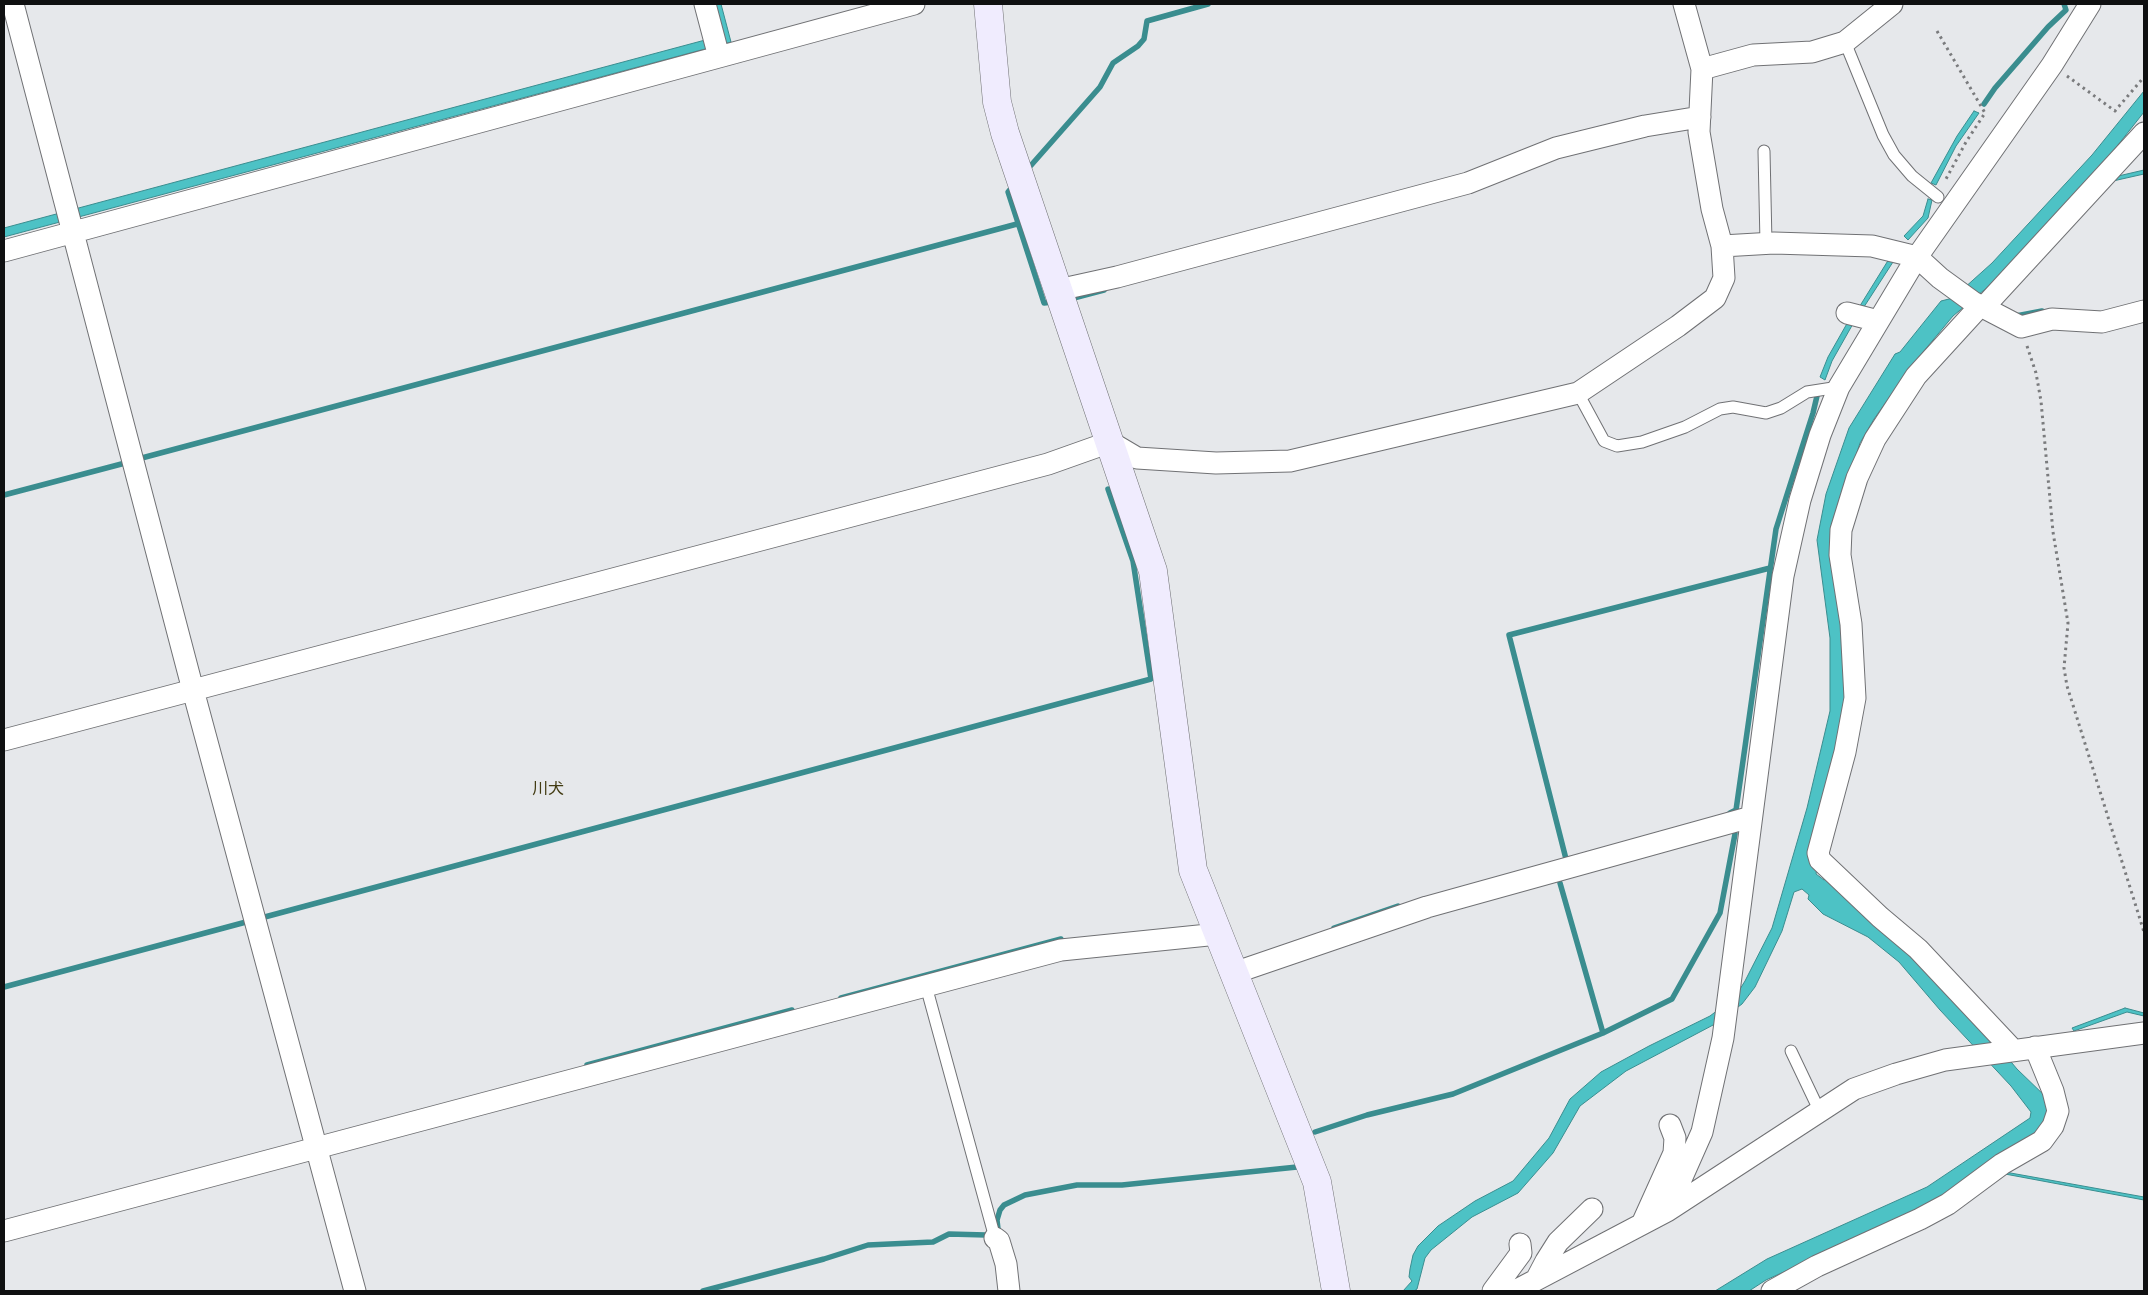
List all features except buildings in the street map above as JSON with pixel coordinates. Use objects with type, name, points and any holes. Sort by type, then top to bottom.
[{"type":"street","points":[[13,4],[193,690],[356,1291]]},
{"type":"street","points":[[705,4],[716,47]]},
{"type":"street","points":[[4,252],[70,221],[716,47],[914,4]]},
{"type":"street","points":[[988,4],[997,102],[1005,133],[1153,571],[1193,870],[1317,1182],[1336,1291]]},
{"type":"street","points":[[4,740],[1038,466],[1110,442],[1137,458],[1216,462],[1290,461],[1578,393],[1678,326],[1714,298],[1724,278],[1722,246],[1712,210],[1699,132],[1702,69],[1684,4]]},
{"type":"street","points":[[1702,69],[1753,55],[1812,52],[1845,42],[1892,4]]},
{"type":"street","points":[[1668,1211],[1702,1132],[1724,1022],[1783,576],[1800,500],[1820,435],[1838,387],[1917,257],[2052,65],[2090,4]]},
{"type":"street","points":[[1058,290],[1118,277],[1468,183],[1556,148],[1645,126],[1700,117]]},
{"type":"street","points":[[2014,1050],[1918,949],[1880,917],[1820,860],[1818,853],[1845,752],[1855,698],[1851,624],[1840,555],[1841,530],[1857,478],[1875,439],[1916,376],[1979,305],[2144,133]]},
{"type":"street","points":[[1722,246],[1766,243],[1872,246],[1917,257],[1950,286],[1979,305],[2020,327],[2052,318],[2102,322],[2144,311]]},
{"type":"street","points":[[1847,313],[1878,322]]},
{"type":"street","points":[[1234,973],[1427,907],[1752,817]]},
{"type":"street","points":[[4,1232],[1061,950],[1218,934]]},
{"type":"street","points":[[1516,1291],[1668,1211],[1854,1089],[1896,1074],[1945,1060],[2144,1033]]},
{"type":"street","points":[[1772,1291],[1817,1266],[1934,1211],[2002,1164],[2042,1141],[2053,1126],[2058,1111],[2053,1091],[2035,1047]]},
{"type":"street","points":[[1642,1224],[1674,1153],[1675,1138],[1670,1125]]},
{"type":"street","points":[[1536,1280],[1558,1242],[1592,1209]]},
{"type":"street","points":[[995,1238],[1000,1241],[1006,1264],[1009,1291]]},
{"type":"street","points":[[1493,1291],[1521,1253],[1520,1244]]},
{"type":"lane","points":[[1845,42],[1883,136],[1894,155],[1912,176],[1938,197]]},
{"type":"lane","points":[[1764,151],[1766,243]]},
{"type":"lane","points":[[1578,393],[1604,441],[1617,446],[1642,442],[1685,427],[1720,410],[1733,407],[1766,413],[1781,408],[1807,392],[1838,387]]},
{"type":"lane","points":[[926,986],[995,1238]]},
{"type":"lane","points":[[1791,1051],[1820,1112]]},
{"type":"path","points":[[1937,31],[1985,113],[1952,166],[1938,197]]},
{"type":"path","points":[[2052,65],[2115,111],[2144,77]]},
{"type":"path","points":[[2020,327],[2036,373],[2041,400],[2053,532],[2068,624],[2064,668],[2067,686],[2144,932]]},
{"type":"water","points":[[712,4],[721,4],[731,42],[4,237],[4,228],[720,36]]},
{"type":"water","points":[[2144,91],[2144,112],[2099,169],[1996,280],[1953,316],[1913,364],[1874,419],[1860,443],[1836,516],[1846,649],[1844,714],[1816,874],[1824,880],[1827,878],[1889,933],[1985,1031],[2017,1069],[2047,1098],[2050,1107],[2044,1128],[1920,1210],[1766,1280],[1749,1291],[1715,1291],[1767,1259],[1927,1187],[2030,1118],[2031,1112],[2011,1086],[1940,1010],[1899,962],[1868,937],[1823,914],[1808,899],[1809,895],[1802,889],[1794,892],[1782,931],[1755,987],[1742,1004],[1715,1024],[1626,1071],[1580,1106],[1553,1153],[1518,1193],[1472,1217],[1431,1250],[1425,1258],[1417,1289],[1414,1291],[1403,1291],[1412,1281],[1409,1277],[1410,1269],[1413,1255],[1418,1246],[1438,1226],[1475,1201],[1513,1181],[1549,1138],[1570,1099],[1601,1072],[1710,1016],[1735,997],[1745,981],[1772,928],[1807,808],[1830,711],[1830,638],[1817,540],[1826,494],[1849,428],[1895,354],[1900,352],[1941,301],[1953,298],[1992,263],[2092,155]]},
{"type":"water","points":[[1974,111],[1979,113],[1956,146],[1936,185],[1931,183],[1957,136]]},
{"type":"water","points":[[2144,170],[2144,174],[2113,181],[2114,177]]},
{"type":"water","points":[[1928,199],[1932,200],[1928,218],[1908,240],[1904,236],[1923,216]]},
{"type":"water","points":[[1889,259],[1893,262],[1862,310],[1858,309]]},
{"type":"water","points":[[1849,320],[1854,322],[1832,361],[1825,380],[1820,377],[1828,357]]},
{"type":"water","points":[[2125,1008],[2144,1013],[2144,1016],[2127,1012],[2074,1031],[2072,1028]]},
{"type":"water","points":[[2005,1172],[2144,1197],[2144,1200],[2005,1174]]},
{"type":"waterway","points":[[1026,171],[1100,87],[1113,63],[1138,46],[1144,39],[1147,21],[1208,4]]},
{"type":"waterway","points":[[1984,104],[1995,88],[2048,27],[2066,10],[2064,4]]},
{"type":"waterway","points":[[1014,185],[1008,192],[1044,303],[1053,302]]},
{"type":"waterway","points":[[138,459],[1017,224]]},
{"type":"waterway","points":[[1070,299],[1104,290]]},
{"type":"waterway","points":[[2016,316],[2042,311]]},
{"type":"waterway","points":[[1730,813],[1736,810],[1776,529],[1817,396]]},
{"type":"waterway","points":[[4,495],[129,462]]},
{"type":"waterway","points":[[4,987],[1151,679],[1133,561],[1108,489]]},
{"type":"waterway","points":[[1566,859],[1509,635],[1770,568]]},
{"type":"waterway","points":[[1315,1132],[1367,1115],[1453,1094],[1603,1033],[1672,999],[1720,913],[1735,834]]},
{"type":"waterway","points":[[1560,883],[1603,1033]]},
{"type":"waterway","points":[[1334,928],[1398,906]]},
{"type":"waterway","points":[[841,998],[1061,939]]},
{"type":"waterway","points":[[587,1065],[792,1010]]},
{"type":"waterway","points":[[998,1229],[997,1220],[1000,1210],[1004,1205],[1025,1195],[1077,1185],[1122,1185],[1297,1167]]},
{"type":"waterway","points":[[703,1291],[824,1259],[868,1245],[933,1242],[949,1234],[986,1235]]},
{"type":"district","name":"川犬","points":[[548,789]]}]
